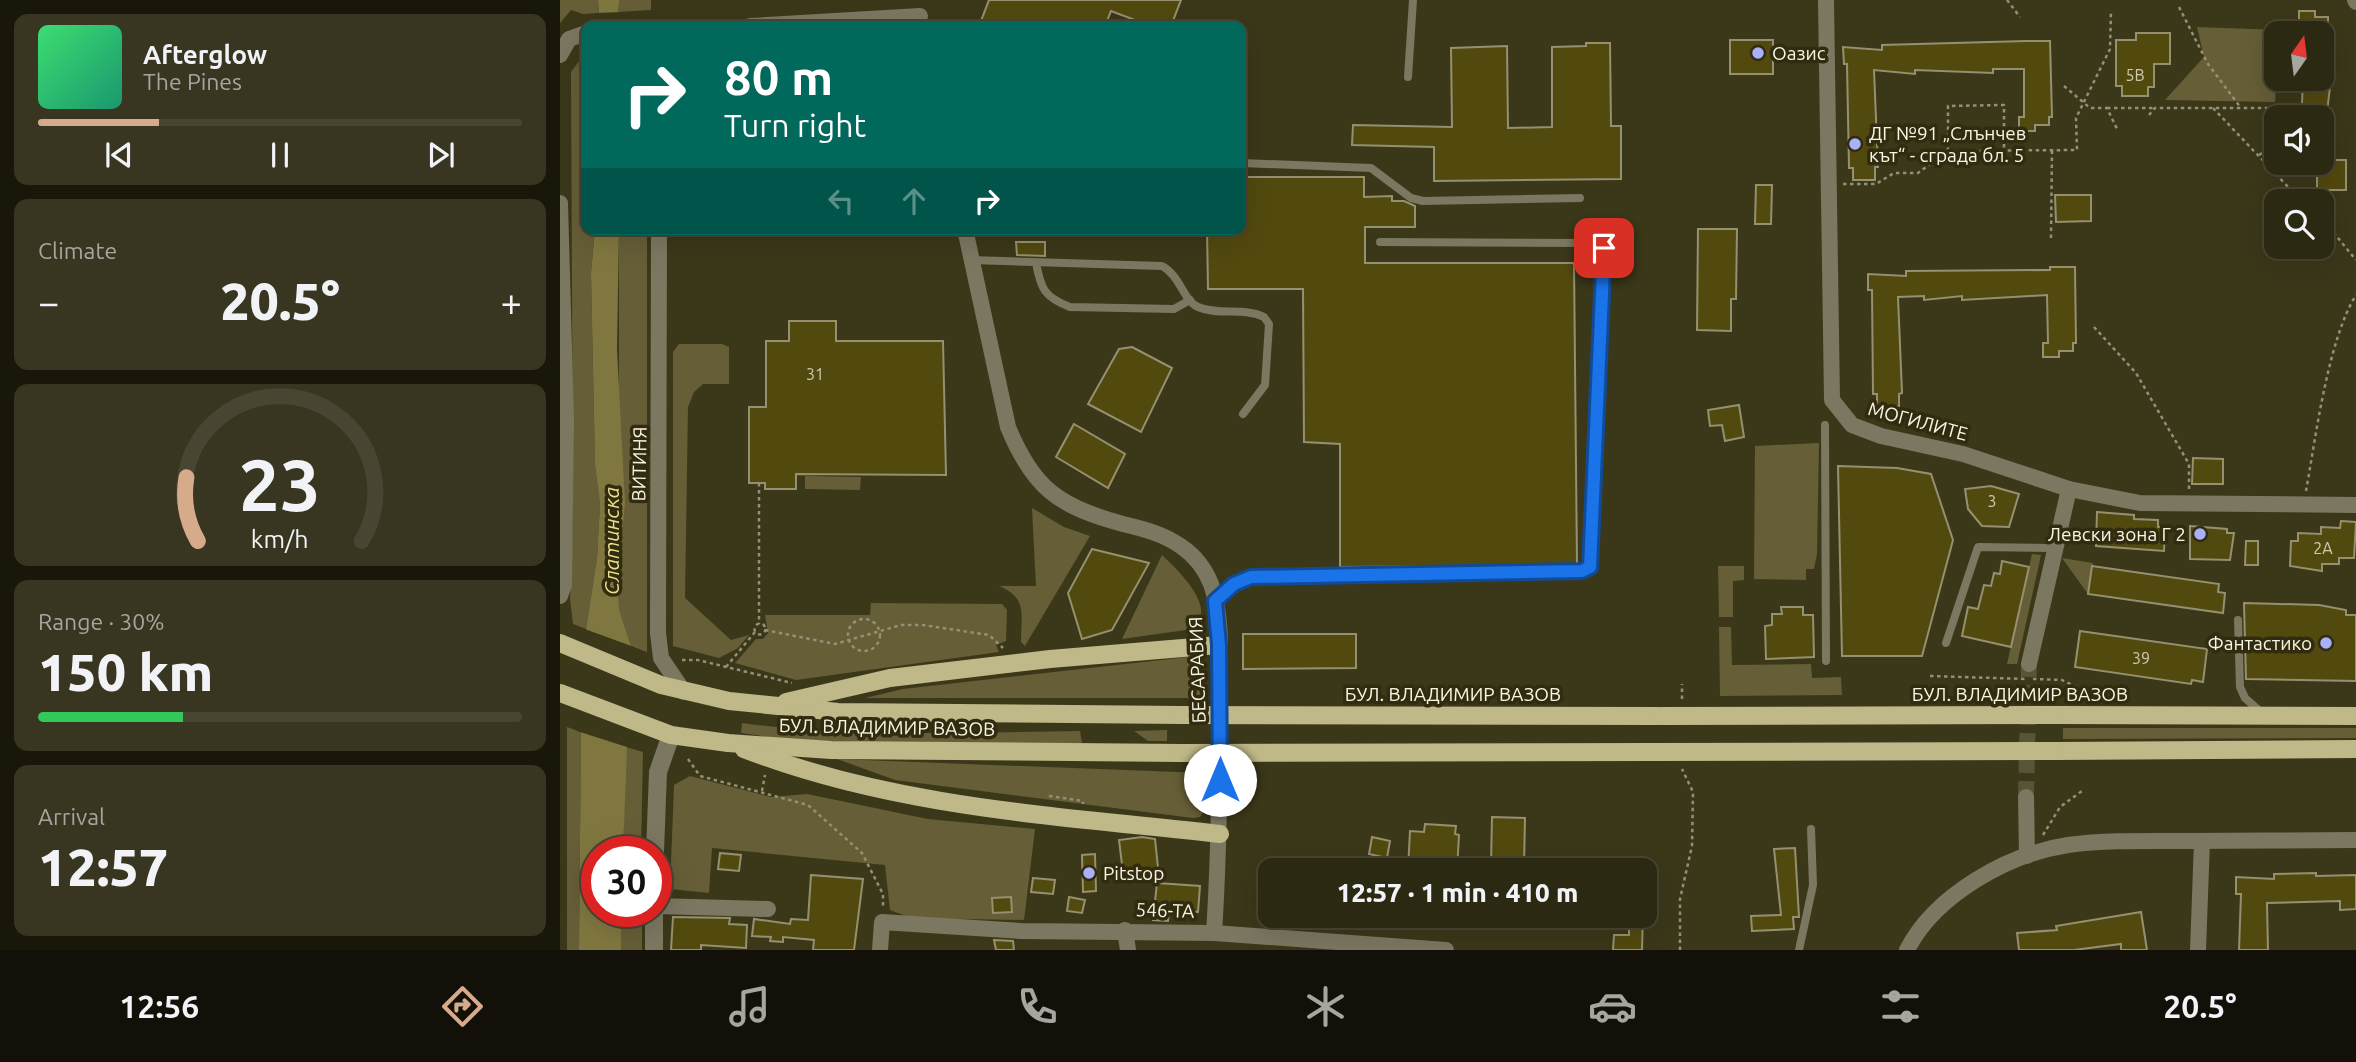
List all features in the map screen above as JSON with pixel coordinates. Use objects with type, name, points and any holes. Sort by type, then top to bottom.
[{"type":"main road","points":[[772,705],[890,678],[1050,659],[1219,645]]},
{"type":"main road","name":"БУЛ. ВЛАДИМИР ВАЗОВ","points":[[566,646],[646,680],[684,692],[838,712],[2356,716]]},
{"type":"main road","name":"БУЛ. ВЛАДИМИР ВАЗОВ","points":[[564,695],[671,735],[728,743],[831,750],[1182,753],[2356,749]]},
{"type":"main road","points":[[728,743],[796,769],[925,800],[1220,834]]},
{"type":"street","name":"МОГИЛИТЕ","points":[[1826,0],[1832,400],[1852,425],[1963,454],[2069,489],[2140,503],[2356,505]]},
{"type":"street","points":[[820,21],[919,14]]},
{"type":"street","points":[[560,55],[569,39],[581,34]]},
{"type":"street","points":[[560,203],[564,586],[560,596]]},
{"type":"street","name":"ВИТИНЯ","points":[[659,235],[658,633],[662,658],[684,692]]},
{"type":"street","name":"БЕСАРАБИЯ","points":[[966,235],[1008,427],[1020,457],[1038,483],[1070,505],[1093,515],[1154,532],[1182,547],[1204,570],[1215,601],[1219,645],[1220,834],[1214,933]]},
{"type":"street","points":[[2029,664],[2053,548],[2069,489]]},
{"type":"street","points":[[656,836],[658,772],[671,735]]},
{"type":"street","points":[[2026,797],[2027,856]]},
{"type":"street","points":[[1908,950],[1920,928],[1941,906],[1979,880],[2027,856],[2066,845],[2356,840]]},
{"type":"street","points":[[2199,950],[2202,841]]},
{"type":"street","points":[[672,906],[768,909]]},
{"type":"street","points":[[880,950],[882,922]]},
{"type":"street","name":"546-ТА","points":[[882,922],[1021,931],[1214,933],[1446,950]]},
{"type":"street","points":[[654,927],[654,950]]},
{"type":"street","points":[[1125,930],[1128,950]]},
{"type":"lane","points":[[1408,77],[1413,0]]},
{"type":"lane","points":[[1246,163],[1371,168],[1411,198],[1423,201],[1580,198]]},
{"type":"lane","points":[[1215,601],[1234,584],[1251,577],[1582,571],[1590,567],[1604,248],[1589,243],[1380,242]]},
{"type":"lane","points":[[971,260],[1162,266],[1178,278],[1190,300],[1200,308],[1257,313],[1269,324],[1265,385],[1243,414]]},
{"type":"lane","points":[[1036,263],[1040,286],[1058,302],[1070,307],[1174,309],[1190,300]]},
{"type":"lane","points":[[1825,425],[1826,661]]},
{"type":"lane","points":[[1946,643],[1978,547],[2053,548]]},
{"type":"lane","points":[[2238,620],[2240,687],[2245,698],[2265,716]]},
{"type":"lane","points":[[1799,950],[1813,885],[1811,829]]},
{"type":"path","points":[[2007,0],[2020,17]]},
{"type":"path","points":[[2179,7],[2208,64],[2241,108]]},
{"type":"path","points":[[1829,185],[1876,184],[1894,173],[1917,173],[1948,151],[2077,150],[2076,118],[2110,49],[2111,11]]},
{"type":"path","points":[[2064,86],[2090,108],[2264,108]]},
{"type":"path","points":[[1948,151],[1948,106],[2004,105],[2004,150]]},
{"type":"path","points":[[2108,108],[2117,129]]},
{"type":"path","points":[[2149,115],[2155,108]]},
{"type":"path","points":[[2213,108],[2290,189]]},
{"type":"path","points":[[2051,238],[2052,150]]},
{"type":"path","points":[[2259,155],[2264,152]]},
{"type":"path","points":[[2334,233],[2356,260]]},
{"type":"path","points":[[2303,505],[2325,391],[2346,311],[2356,295]]},
{"type":"path","points":[[2094,327],[2136,373],[2189,464],[2189,504]]},
{"type":"path","points":[[759,483],[759,624],[765,630],[788,632],[821,643],[850,642],[901,625],[923,625],[989,635],[1002,644],[1004,656]]},
{"type":"path","points":[[857,620],[874,621],[880,631],[878,644],[863,651],[850,642],[848,634],[857,620]]},
{"type":"path","points":[[726,667],[759,624]]},
{"type":"path","points":[[755,632],[762,634],[765,630]]},
{"type":"path","points":[[698,660],[803,686]]},
{"type":"path","points":[[1930,676],[2062,680],[2099,698]]},
{"type":"path","points":[[1682,684],[1682,709]]},
{"type":"path","points":[[1680,950],[1680,899],[1692,846],[1693,792],[1682,769],[1682,757]]},
{"type":"path","points":[[688,759],[700,776],[808,805],[862,853],[883,894],[882,922]]},
{"type":"path","points":[[762,791],[765,775]]},
{"type":"path","points":[[2042,836],[2060,807],[2082,791]]},
{"type":"path","points":[[1049,796],[1078,800]]},
{"type":"shaded area","points":[[560,0],[598,0],[599,13],[583,14],[571,10],[560,23]]},
{"type":"shaded area","points":[[619,0],[651,0],[651,10],[619,12]]},
{"type":"shaded area","points":[[2197,27],[2264,29],[2264,91],[2276,91],[2275,102],[2165,100],[2204,57]]},
{"type":"shaded area","points":[[581,59],[581,235],[594,235],[591,273],[595,465],[600,504],[597,558],[586,629],[573,624],[570,599],[573,515],[571,72]]},
{"type":"shaded area","points":[[619,235],[647,235],[647,652],[631,646],[619,609]]},
{"type":"shaded area","points":[[679,344],[722,344],[729,347],[729,384],[703,384],[694,392],[688,407],[685,598],[731,640],[749,635],[738,648],[719,658],[673,646],[673,352]]},
{"type":"shaded area","points":[[1819,443],[1817,554],[1814,569],[1806,569],[1806,580],[1754,579],[1755,446]]},
{"type":"shaded area","points":[[805,476],[861,477],[860,490],[805,489]]},
{"type":"shaded area","points":[[1032,508],[1064,527],[1090,536],[1025,646],[1021,642],[1022,616],[1019,602],[1015,596],[999,586],[1036,586]]},
{"type":"shaded area","points":[[2032,554],[2041,555],[2017,664],[2007,664]]},
{"type":"shaded area","points":[[1162,555],[1195,592],[1201,614],[1197,623],[1186,630],[1122,639]]},
{"type":"shaded area","points":[[2062,558],[2093,563],[2088,594]]},
{"type":"shaded area","points":[[1718,566],[1744,566],[1744,580],[1733,581],[1733,617],[1719,617]]},
{"type":"shaded area","points":[[871,603],[1002,604],[1007,610],[1006,641],[996,645],[999,652],[796,680],[735,663],[756,639],[763,639],[768,633],[765,615],[870,615]]},
{"type":"shaded area","points":[[1719,627],[1731,627],[1732,665],[1811,664],[1812,678],[1841,677],[1842,695],[1720,696]]},
{"type":"shaded area","points":[[1188,657],[1194,659],[1200,668],[1202,698],[865,698],[903,689]]},
{"type":"shaded area","points":[[742,723],[826,731],[1080,731],[1082,743],[792,740],[741,733]]},
{"type":"shaded area","points":[[567,727],[581,732],[579,950],[567,950]]},
{"type":"shaded area","points":[[2063,728],[2356,728],[2356,738],[2063,739]]},
{"type":"shaded area","points":[[1167,730],[1167,741],[1148,741],[1134,731]]},
{"type":"shaded area","points":[[626,747],[643,752],[641,836],[623,836]]},
{"type":"shaded area","points":[[837,759],[1203,773],[1203,813],[1200,817],[1193,818],[895,780]]},
{"type":"shaded area","points":[[690,776],[771,797],[807,794],[928,819],[1035,829],[1024,920],[911,918],[890,910],[885,865],[712,848],[709,893],[672,889],[674,785]]},
{"type":"shaded area","points":[[621,927],[642,927],[642,950],[621,950]]},
{"type":"water","points":[[598,0],[619,0],[618,21],[600,21]]},
{"type":"water","name":"Слатинска","points":[[594,235],[619,235],[617,349],[625,503],[618,577],[619,609],[631,646],[624,836],[581,836],[581,927],[621,927],[621,950],[579,950],[581,732],[586,629],[597,558],[600,504],[595,465],[591,273]]},
{"type":"pier","points":[[623,12],[622,21],[596,21],[595,13]]},
{"type":"pier","points":[[582,628],[634,647],[630,748],[577,731]]},
{"type":"building","points":[[989,0],[1181,0],[1173,21],[1138,21],[1111,11],[1107,21],[981,21]]},
{"type":"building","points":[[2299,11],[2315,11],[2315,17],[2328,17],[2328,21],[2299,21]]},
{"type":"building","points":[[2136,33],[2170,33],[2170,64],[2154,64],[2154,87],[2148,87],[2148,96],[2122,96],[2122,86],[2116,86],[2116,40],[2136,40]]},
{"type":"building","points":[[1730,40],[1773,40],[1773,74],[1730,74]]},
{"type":"building","points":[[2050,41],[2052,117],[2049,117],[2049,125],[2035,125],[2035,131],[2019,131],[2019,117],[2024,117],[2024,69],[1993,69],[1993,73],[1915,70],[1915,74],[1874,70],[1878,167],[1875,167],[1875,180],[1853,180],[1853,168],[1849,168],[1847,64],[1844,64],[1843,47],[1882,50],[1882,45]]},
{"type":"building","points":[[1586,43],[1610,43],[1611,126],[1621,126],[1621,179],[1434,181],[1434,147],[1352,145],[1353,125],[1452,127],[1451,48],[1507,46],[1508,128],[1552,127],[1552,47],[1586,46]]},
{"type":"building","points":[[2303,91],[2330,91],[2328,105],[2298,105],[2302,104]]},
{"type":"building","points":[[2334,160],[2346,160],[2346,190],[2317,189],[2317,175],[2334,175]]},
{"type":"building","points":[[1246,177],[1364,177],[1364,197],[1392,196],[1392,201],[1404,201],[1415,206],[1415,227],[1365,227],[1365,263],[1574,263],[1577,565],[1340,567],[1340,444],[1304,442],[1303,289],[1208,289],[1207,235],[1246,235]]},
{"type":"building","points":[[1756,185],[1772,185],[1771,224],[1755,224]]},
{"type":"building","points":[[2055,195],[2091,195],[2091,221],[2056,222]]},
{"type":"building","points":[[1698,229],[1737,229],[1736,299],[1731,299],[1731,331],[1697,330]]},
{"type":"building","points":[[1016,242],[1045,242],[1045,256],[1017,255]]},
{"type":"building","points":[[2050,267],[2075,267],[2076,343],[2073,343],[2073,351],[2059,351],[2059,357],[2043,357],[2043,343],[2048,343],[2047,295],[1962,300],[1962,296],[1924,300],[1924,296],[1898,297],[1902,393],[1899,394],[1899,406],[1877,407],[1877,394],[1873,394],[1872,290],[1868,290],[1868,274],[1906,276],[1906,271],[2050,270]]},
{"type":"building","points":[[789,321],[836,321],[836,341],[943,341],[946,475],[796,474],[796,489],[765,489],[765,483],[749,483],[749,407],[766,407],[766,341],[789,341]]},
{"type":"building","points":[[1132,347],[1172,368],[1141,432],[1088,404],[1119,349]]},
{"type":"building","points":[[1739,405],[1744,437],[1725,441],[1722,425],[1710,426],[1708,410]]},
{"type":"building","points":[[1074,424],[1125,454],[1108,488],[1056,457]]},
{"type":"building","points":[[2193,458],[2223,459],[2223,484],[2192,484]]},
{"type":"building","points":[[1838,466],[1897,468],[1931,474],[1953,540],[1922,656],[1842,656]]},
{"type":"building","points":[[1991,486],[2019,494],[2009,527],[1982,526],[1968,509],[1965,489]]},
{"type":"building","points":[[2097,512],[2134,515],[2134,519],[2158,520],[2158,527],[2165,527],[2164,551],[2096,546]]},
{"type":"building","points":[[2341,521],[2356,522],[2354,558],[2339,558],[2339,564],[2322,564],[2322,571],[2290,566],[2291,541],[2298,541],[2298,533],[2321,534],[2321,527],[2340,528]]},
{"type":"building","points":[[2190,526],[2227,529],[2227,533],[2234,533],[2230,560],[2190,559]]},
{"type":"building","points":[[2246,541],[2258,541],[2258,565],[2245,565]]},
{"type":"building","points":[[1092,549],[1149,563],[1112,630],[1082,639],[1068,593]]},
{"type":"building","points":[[2002,561],[2029,567],[2011,647],[1962,636],[1968,607],[1978,609],[1984,585],[1991,586],[1994,573],[2000,574]]},
{"type":"building","points":[[2092,566],[2219,584],[2218,592],[2225,593],[2223,613],[2088,594]]},
{"type":"building","points":[[2244,603],[2319,605],[2346,610],[2346,615],[2356,615],[2356,681],[2246,679]]},
{"type":"building","points":[[1781,607],[1803,607],[1803,615],[1813,615],[1814,657],[1766,659],[1765,626],[1772,625],[1772,614],[1782,614]]},
{"type":"building","points":[[2080,631],[2207,649],[2203,682],[2192,680],[2191,684],[2075,667]]},
{"type":"building","points":[[1243,634],[1356,634],[1356,668],[1243,669]]},
{"type":"building","points":[[1492,817],[1525,818],[1524,858],[1491,858]]},
{"type":"building","points":[[1425,824],[1456,826],[1455,834],[1459,835],[1458,858],[1409,858],[1410,831],[1424,832]]},
{"type":"building","points":[[1142,837],[1155,839],[1159,877],[1124,881],[1119,840]]},
{"type":"building","points":[[1372,837],[1390,841],[1387,858],[1369,854]]},
{"type":"building","points":[[1795,848],[1799,917],[1793,917],[1794,929],[1752,931],[1751,916],[1781,915],[1774,849]]},
{"type":"building","points":[[720,853],[741,855],[739,871],[718,869]]},
{"type":"building","name":"Pitstop","points":[[1095,854],[1096,891],[1083,892],[1082,855]]},
{"type":"building","points":[[2316,873],[2316,876],[2356,875],[2356,909],[2340,910],[2340,901],[2267,903],[2268,950],[2239,950],[2241,894],[2236,894],[2236,877],[2274,879],[2274,874]]},
{"type":"building","points":[[811,875],[863,879],[854,950],[813,950],[814,940],[783,937],[783,942],[770,941],[771,937],[752,936],[754,919],[790,924],[791,919],[808,920]]},
{"type":"building","points":[[1033,878],[1055,880],[1053,894],[1031,892]]},
{"type":"building","points":[[1157,883],[1200,886],[1198,912],[1169,910],[1168,921],[1153,920]]},
{"type":"building","points":[[1011,897],[1012,912],[993,913],[992,898]]},
{"type":"building","points":[[1069,897],[1085,900],[1082,913],[1067,911]]},
{"type":"building","points":[[2141,912],[2147,950],[2121,950],[2121,944],[2074,950],[2019,950],[2017,933],[2057,930],[2056,926]]},
{"type":"building","points":[[673,917],[730,918],[729,924],[747,925],[746,948],[701,945],[701,950],[671,950]]},
{"type":"building","points":[[1629,928],[1643,928],[1642,950],[1613,950],[1614,935],[1629,935]]},
{"type":"building","points":[[994,940],[1013,941],[1014,950],[996,950]]},
{"type":"tunnel","points":[[2026,797],[2029,664]]},
{"type":"place","name":"Оазис","points":[[1758,53]]},
{"type":"place","name":"ДГ №91 „Слънчев кът“ - сграда бл. 5","points":[[1855,144]]},
{"type":"place","name":"Левски зона Г 2","points":[[2200,534]]},
{"type":"place","name":"Фантастико","points":[[2326,643]]},
{"type":"place","name":"Pitstop","points":[[1089,873]]},
{"type":"route","points":[[1220,780],[1219,632],[1215,601],[1234,584],[1251,577],[1582,571],[1590,567],[1593,561],[1604,248]]}]
